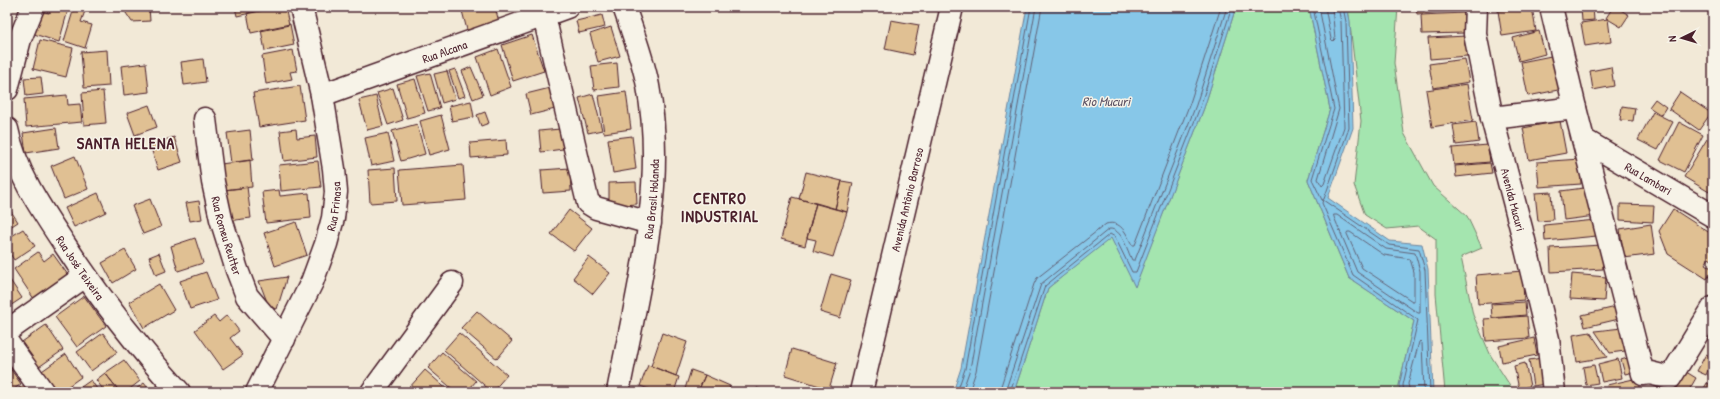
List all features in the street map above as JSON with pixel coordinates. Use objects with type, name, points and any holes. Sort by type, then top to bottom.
[{"type":"street","points":[[7,89],[20,39],[33,7]]},
{"type":"street","name":"Rua Frinasa","points":[[257,392],[312,282],[326,244],[333,218],[336,192],[334,169],[322,95],[301,7]]},
{"type":"street","name":"Rua Alcana","points":[[322,95],[567,7]]},
{"type":"street","name":"Rua Brasil Holanda","points":[[618,392],[650,223],[654,160],[648,86],[637,44],[624,7]]},
{"type":"street","name":"Avenida Antônio Barroso","points":[[861,392],[952,7]]},
{"type":"street","name":"Avenida Mucuri","points":[[1476,7],[1476,34],[1492,118],[1548,339],[1554,392]]},
{"type":"street","points":[[1551,7],[1575,108],[1643,374],[1650,373],[1670,378],[1713,308]]},
{"type":"street","points":[[544,16],[588,203],[596,208],[650,223]]},
{"type":"street","points":[[1492,118],[1575,108]]},
{"type":"street","name":"Rua Romeu Reutter","points":[[205,118],[213,182],[219,212],[237,270],[247,296],[284,339]]},
{"type":"street","name":"Rua José Teixeira","points":[[7,129],[11,149],[47,219],[85,276],[126,330],[178,392]]},
{"type":"street","name":"Rua Lambari","points":[[1584,140],[1713,216]]},
{"type":"street","points":[[7,331],[85,276]]},
{"type":"street","points":[[372,392],[452,283]]},
{"type":"street","points":[[7,342],[43,392]]},
{"type":"green space","points":[[1236,7],[1309,7],[1330,109],[1308,180],[1349,278],[1414,321],[1399,385],[1401,392],[1014,392],[1048,288],[1111,237],[1135,286],[1204,108]]},
{"type":"green space","points":[[1348,7],[1398,7],[1394,63],[1404,133],[1433,186],[1467,216],[1482,248],[1461,257],[1473,315],[1491,356],[1511,387],[1509,392],[1445,392],[1436,294],[1436,239],[1418,226],[1387,229],[1365,215],[1354,185],[1361,121]]},
{"type":"water","name":"Rio Mucuri","points":[[1027,7],[1236,7],[1204,108],[1135,287],[1111,238],[1048,288],[1014,392],[953,392],[961,368]]},
{"type":"water","points":[[1309,7],[1347,7],[1350,21],[1353,128],[1328,198],[1390,241],[1422,244],[1428,269],[1433,392],[1401,392],[1399,386],[1414,321],[1349,278],[1308,180],[1330,109]]},
{"type":"building","points":[[51,7],[60,7],[68,10],[59,42],[34,34],[41,11],[49,13]]},
{"type":"building","points":[[122,7],[149,7],[150,21],[132,22]]},
{"type":"building","points":[[235,7],[278,7],[237,16]]},
{"type":"building","points":[[285,7],[289,25],[251,33],[247,13]]},
{"type":"building","points":[[461,7],[495,7],[499,22],[467,30]]},
{"type":"building","points":[[516,7],[545,7],[519,16]]},
{"type":"building","points":[[1416,7],[1457,7],[1457,11],[1417,14]]},
{"type":"building","points":[[1520,7],[1532,7],[1536,31],[1502,36],[1498,11]]},
{"type":"building","points":[[1593,7],[1594,20],[1582,21],[1581,8]]},
{"type":"building","points":[[1613,7],[1616,7],[1629,15],[1621,27],[1606,18]]},
{"type":"building","points":[[74,8],[85,11],[81,22],[92,25],[85,48],[64,41]]},
{"type":"building","points":[[1464,13],[1465,33],[1422,34],[1421,15]]},
{"type":"building","points":[[602,15],[605,27],[579,33],[576,21]]},
{"type":"building","points":[[1608,19],[1611,42],[1585,46],[1581,23]]},
{"type":"building","points":[[891,20],[919,25],[913,55],[885,49]]},
{"type":"building","points":[[290,24],[294,45],[265,51],[261,30]]},
{"type":"building","points":[[611,27],[620,56],[598,62],[590,34]]},
{"type":"building","points":[[1539,31],[1545,54],[1519,61],[1513,38]]},
{"type":"building","points":[[532,35],[544,71],[513,81],[502,45]]},
{"type":"building","points":[[1466,36],[1467,56],[1430,59],[1428,38]]},
{"type":"building","points":[[40,40],[73,48],[66,77],[33,69]]},
{"type":"building","points":[[498,49],[511,87],[490,95],[477,57]]},
{"type":"building","points":[[107,50],[109,86],[84,88],[81,52]]},
{"type":"building","points":[[293,50],[297,71],[290,72],[292,79],[266,84],[262,56]]},
{"type":"building","points":[[1556,55],[1563,89],[1528,96],[1521,62]]},
{"type":"building","points":[[203,59],[206,82],[184,85],[181,62]]},
{"type":"building","points":[[1465,59],[1469,82],[1433,88],[1429,64]]},
{"type":"building","points":[[146,63],[149,92],[124,95],[121,66]]},
{"type":"building","points":[[617,63],[619,87],[594,90],[591,66]]},
{"type":"building","points":[[471,67],[483,95],[473,99],[462,71]]},
{"type":"building","points":[[1611,67],[1614,86],[1593,90],[1590,71]]},
{"type":"building","points":[[455,69],[465,96],[458,98],[449,71]]},
{"type":"building","points":[[447,71],[455,99],[442,103],[434,74]]},
{"type":"building","points":[[430,73],[440,108],[428,111],[417,76]]},
{"type":"building","points":[[41,77],[43,94],[26,96],[24,78]]},
{"type":"building","points":[[415,79],[425,113],[407,118],[397,84]]},
{"type":"building","points":[[1467,84],[1473,120],[1432,127],[1426,90]]},
{"type":"building","points":[[300,86],[305,120],[259,127],[253,93]]},
{"type":"building","points":[[393,88],[403,120],[388,125],[377,93]]},
{"type":"building","points":[[550,88],[555,109],[531,115],[526,94]]},
{"type":"building","points":[[103,91],[106,123],[84,125],[82,93]]},
{"type":"building","points":[[626,92],[631,129],[604,133],[599,96]]},
{"type":"building","points":[[1680,92],[1711,113],[1699,130],[1669,109]]},
{"type":"building","points":[[593,94],[602,130],[588,133],[579,98]]},
{"type":"building","points":[[67,95],[68,105],[80,104],[82,122],[26,127],[24,99]]},
{"type":"building","points":[[376,96],[383,126],[367,130],[359,100]]},
{"type":"building","points":[[1655,99],[1666,107],[1661,115],[1649,107]]},
{"type":"building","points":[[471,101],[474,117],[452,121],[449,106]]},
{"type":"building","points":[[149,105],[157,127],[135,135],[127,113]]},
{"type":"building","points":[[1622,106],[1635,108],[1633,121],[1620,120]]},
{"type":"building","points":[[485,112],[489,123],[481,126],[477,115]]},
{"type":"building","points":[[1653,112],[1673,122],[1658,150],[1638,140]]},
{"type":"building","points":[[441,115],[450,149],[429,155],[420,121]]},
{"type":"building","points":[[1560,121],[1566,153],[1529,160],[1523,128]]},
{"type":"building","points":[[1476,122],[1479,142],[1456,145],[1453,125]]},
{"type":"building","points":[[1679,122],[1703,135],[1684,172],[1660,160]]},
{"type":"building","points":[[417,124],[425,154],[401,161],[392,131]]},
{"type":"building","points":[[56,128],[59,148],[26,153],[23,133]]},
{"type":"building","points":[[296,129],[297,138],[315,136],[317,157],[284,161],[280,131]]},
{"type":"building","points":[[560,129],[563,149],[541,152],[539,131]]},
{"type":"building","points":[[250,130],[253,160],[231,163],[227,133]]},
{"type":"building","points":[[388,133],[394,161],[371,166],[365,138]]},
{"type":"building","points":[[632,136],[636,169],[613,173],[608,139]]},
{"type":"building","points":[[174,137],[182,162],[158,170],[150,145]]},
{"type":"building","points":[[1707,139],[1713,142],[1713,185],[1709,192],[1684,177]]},
{"type":"building","points":[[506,140],[507,155],[471,158],[470,143]]},
{"type":"building","points":[[1488,145],[1490,162],[1454,165],[1452,148]]},
{"type":"building","points":[[75,156],[88,189],[64,199],[51,166]]},
{"type":"building","points":[[1580,159],[1581,184],[1539,187],[1537,162]]},
{"type":"building","points":[[250,160],[252,187],[224,190],[221,164]]},
{"type":"building","points":[[318,161],[321,187],[281,191],[279,165]]},
{"type":"building","points":[[1490,163],[1492,173],[1456,177],[1455,166]]},
{"type":"building","points":[[463,165],[466,200],[402,205],[399,170]]},
{"type":"building","points":[[7,168],[15,179],[7,184]]},
{"type":"building","points":[[395,168],[397,201],[370,203],[368,170]]},
{"type":"building","points":[[570,168],[571,191],[543,193],[541,170]]},
{"type":"building","points":[[806,172],[842,181],[835,209],[799,199]]},
{"type":"building","points":[[842,181],[853,183],[847,212],[835,209]]},
{"type":"building","points":[[636,182],[637,204],[609,206],[609,183]]},
{"type":"building","points":[[247,187],[251,218],[228,221],[224,190]]},
{"type":"building","points":[[1591,187],[1595,216],[1564,220],[1561,191]]},
{"type":"building","points":[[279,190],[280,196],[309,193],[311,218],[266,223],[262,192]]},
{"type":"building","points":[[1551,192],[1553,220],[1538,221],[1535,193]]},
{"type":"building","points":[[98,193],[106,212],[74,227],[65,208]]},
{"type":"building","points":[[792,197],[816,203],[805,246],[781,239]]},
{"type":"building","points":[[150,199],[161,227],[143,234],[132,206]]},
{"type":"building","points":[[199,201],[202,219],[190,221],[186,203]]},
{"type":"building","points":[[816,203],[847,212],[833,257],[813,251],[816,240],[807,238]]},
{"type":"building","points":[[1620,204],[1654,205],[1653,222],[1620,220]]},
{"type":"building","points":[[7,205],[18,222],[7,229]]},
{"type":"building","points":[[1673,209],[1713,235],[1713,261],[1709,258],[1705,264],[1713,269],[1707,279],[1668,254],[1659,231]]},
{"type":"building","points":[[569,210],[592,228],[574,251],[551,234]]},
{"type":"building","points":[[1596,220],[1597,236],[1545,241],[1544,225]]},
{"type":"building","points":[[296,222],[307,255],[275,266],[264,233]]},
{"type":"building","points":[[1651,224],[1655,254],[1624,258],[1620,229]]},
{"type":"building","points":[[23,229],[35,246],[14,260],[7,249],[7,239]]},
{"type":"building","points":[[195,238],[203,263],[178,271],[171,246]]},
{"type":"building","points":[[1602,245],[1603,269],[1551,272],[1550,248]]},
{"type":"building","points":[[125,250],[136,269],[113,283],[102,263]]},
{"type":"building","points":[[38,252],[44,261],[53,254],[68,275],[34,299],[14,269]]},
{"type":"building","points":[[159,253],[166,271],[156,275],[149,257]]},
{"type":"building","points":[[589,257],[610,273],[593,294],[573,278]]},
{"type":"building","points":[[1522,271],[1524,300],[1478,304],[1476,275]]},
{"type":"building","points":[[206,272],[217,300],[190,309],[180,281]]},
{"type":"building","points":[[831,274],[851,280],[840,318],[820,312]]},
{"type":"building","points":[[1572,274],[1606,277],[1604,301],[1570,299]]},
{"type":"building","points":[[287,277],[277,309],[269,307],[259,281]]},
{"type":"building","points":[[10,280],[22,298],[7,308],[7,282]]},
{"type":"building","points":[[159,284],[174,310],[144,328],[129,302]]},
{"type":"building","points":[[84,296],[106,326],[77,347],[55,317]]},
{"type":"building","points":[[1525,302],[1526,315],[1492,318],[1491,304]]},
{"type":"building","points":[[1616,307],[1619,319],[1585,327],[1582,315]]},
{"type":"building","points":[[477,311],[512,341],[497,359],[461,328]]},
{"type":"building","points":[[227,315],[239,331],[230,338],[243,355],[223,369],[195,330],[214,316],[219,322]]},
{"type":"building","points":[[1527,316],[1529,338],[1486,341],[1484,319]]},
{"type":"building","points":[[46,325],[63,350],[36,369],[19,344]]},
{"type":"building","points":[[1622,328],[1625,351],[1610,353],[1595,331]]},
{"type":"building","points":[[1590,332],[1607,357],[1577,362],[1573,335]]},
{"type":"building","points":[[103,333],[117,352],[91,371],[77,352]]},
{"type":"building","points":[[459,333],[507,375],[492,392],[444,350]]},
{"type":"building","points":[[662,333],[687,342],[676,376],[651,366]]},
{"type":"building","points":[[1534,338],[1537,355],[1502,362],[1499,346]]},
{"type":"building","points":[[792,349],[837,363],[829,389],[785,375]]},
{"type":"building","points":[[442,352],[476,381],[467,392],[456,392],[428,368]]},
{"type":"building","points":[[66,354],[81,377],[60,392],[52,392],[39,373]]},
{"type":"building","points":[[1706,354],[1713,358],[1706,375],[1697,371]]},
{"type":"building","points":[[1630,357],[1634,372],[1625,374],[1621,360]]},
{"type":"building","points":[[1542,358],[1546,384],[1533,386],[1529,360]]},
{"type":"building","points":[[1618,359],[1622,378],[1602,382],[1598,364]]},
{"type":"building","points":[[124,360],[140,381],[126,392],[120,392],[105,373]]},
{"type":"building","points":[[1525,363],[1530,386],[1519,389],[1514,366]]},
{"type":"building","points":[[7,364],[21,384],[10,392],[7,392]]},
{"type":"building","points":[[648,365],[679,377],[674,392],[658,392],[640,386]]},
{"type":"building","points":[[1594,365],[1598,383],[1586,385],[1583,367]]},
{"type":"building","points":[[1713,366],[1713,378],[1708,375]]},
{"type":"building","points":[[425,370],[450,392],[412,392],[408,389]]},
{"type":"building","points":[[691,370],[705,375],[698,392],[684,392]]},
{"type":"building","points":[[1683,370],[1696,378],[1688,392],[1681,392],[1673,387]]},
{"type":"building","points":[[105,373],[120,392],[105,392],[96,380]]},
{"type":"building","points":[[705,375],[730,386],[728,392],[698,392]]},
{"type":"building","points":[[1638,378],[1641,392],[1609,392],[1607,385]]},
{"type":"building","points":[[91,380],[99,392],[74,392]]},
{"type":"building","points":[[144,383],[151,392],[132,392]]},
{"type":"building","points":[[1707,383],[1713,386],[1713,392],[1702,392]]},
{"type":"building","points":[[24,385],[28,392],[13,392]]},
{"type":"building","points":[[1600,386],[1602,392],[1587,392],[1587,390]]},
{"type":"building","points":[[757,388],[768,392],[755,392]]},
{"type":"building","points":[[1545,388],[1546,392],[1536,392],[1536,390]]},
{"type":"district","name":"SANTA HELENA","points":[[126,143]]},
{"type":"district","name":"CENTRO INDUSTRIAL","points":[[720,207]]}]
